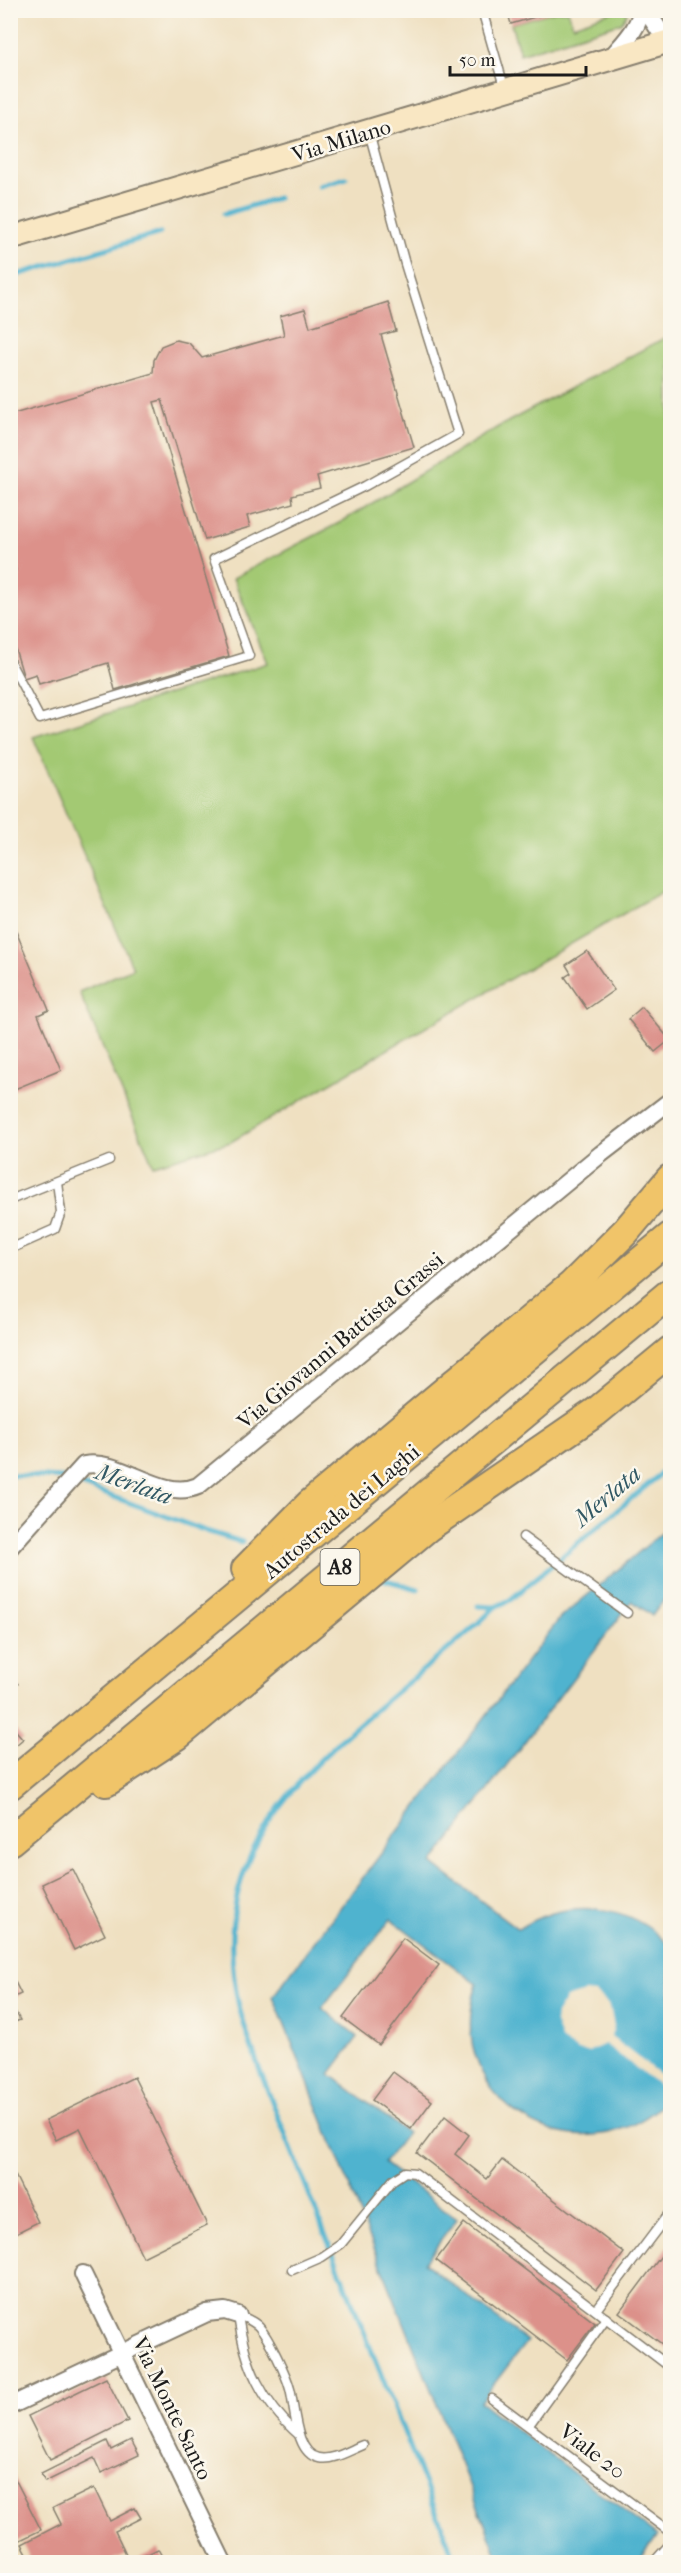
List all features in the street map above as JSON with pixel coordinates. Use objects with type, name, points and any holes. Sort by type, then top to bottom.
[{"type":"highway","points":[[133,1683],[310,1503],[572,1285],[626,1231],[670,1179]]},
{"type":"highway","name":"Autostrada dei Laghi","points":[[10,1785],[670,1237]]},
{"type":"highway","name":"Autostrada dei Laghi","points":[[10,1842],[670,1293]]},
{"type":"highway","points":[[10,1842],[178,1735],[428,1527],[597,1412],[670,1351]]},
{"type":"main road","name":"Via Milano","points":[[10,238],[669,41]]},
{"type":"street","points":[[610,59],[636,25],[641,17],[641,10]]},
{"type":"street","points":[[646,10],[669,41]]},
{"type":"street","points":[[663,10],[669,41]]},
{"type":"street","name":"Via Giovanni Battista Grassi","points":[[10,1547],[77,1470],[84,1465],[96,1465],[178,1491],[198,1486],[601,1154],[670,1101]]},
{"type":"street","name":"Via Monte Santo","points":[[82,2274],[223,2562]]},
{"type":"street","points":[[10,2406],[207,2313],[225,2311],[238,2315]]},
{"type":"lane","points":[[482,10],[505,91]]},
{"type":"lane","points":[[10,662],[40,719],[249,656],[214,559],[365,486],[458,434],[405,264],[369,132]]},
{"type":"lane","points":[[10,1200],[109,1160]]},
{"type":"lane","points":[[10,1249],[55,1229],[61,1212],[57,1182]]},
{"type":"lane","points":[[523,1537],[627,1613]]},
{"type":"lane","points":[[292,2270],[316,2260],[341,2244],[397,2176],[405,2172],[415,2173],[670,2367]]},
{"type":"lane","points":[[596,2310],[670,2212]]},
{"type":"lane","points":[[238,2315],[244,2351],[264,2396],[278,2416],[299,2435]]},
{"type":"lane","points":[[238,2315],[258,2326],[284,2373],[290,2389],[299,2435],[308,2452],[318,2458],[331,2457],[363,2445]]},
{"type":"lane","points":[[529,2425],[606,2318]]},
{"type":"lane","name":"Viale 20","points":[[492,2399],[670,2532]]},
{"type":"lane","points":[[654,2562],[670,2544]]},
{"type":"green space","points":[[556,11],[568,11],[573,25],[614,11],[626,11],[627,14],[621,23],[520,54],[511,24]]},
{"type":"green space","points":[[670,335],[670,887],[231,1142],[153,1165],[79,992],[133,968],[33,737],[268,663],[233,578],[341,522],[498,427]]},
{"type":"water","points":[[670,1526],[670,1592],[652,1616],[632,1601],[432,1863],[518,1929],[557,1912],[598,1909],[618,1913],[637,1921],[654,1932],[670,1947],[670,2097],[635,2123],[598,2135],[561,2133],[527,2120],[498,2096],[479,2065],[471,2027],[477,1984],[391,1919],[322,2008],[358,2037],[330,2074],[407,2133],[384,2163],[457,2219],[424,2263],[527,2341],[480,2402],[657,2536],[637,2562],[500,2562],[273,1996],[560,1618]]},
{"type":"pier","points":[[585,1992],[595,1993],[610,2006],[614,2026],[611,2037],[670,2082],[670,2094],[605,2044],[588,2052],[578,2051],[562,2041],[555,2023],[556,2014],[566,1998]]},
{"type":"building","points":[[507,10],[555,10],[555,11],[511,24]]},
{"type":"building","points":[[388,302],[396,331],[381,335],[414,447],[317,476],[320,488],[292,495],[293,503],[247,516],[250,527],[205,540],[162,400],[154,402],[229,656],[115,690],[108,663],[39,684],[36,674],[24,678],[10,632],[10,571],[16,570],[10,550],[10,415],[153,373],[154,360],[161,346],[176,340],[189,343],[202,358],[284,335],[280,316],[305,309],[310,327]]},
{"type":"building","points":[[10,917],[49,1010],[38,1015],[61,1070],[10,1091]]},
{"type":"building","points":[[587,951],[614,990],[587,1009],[565,977],[571,973],[566,965]]},
{"type":"building","points":[[642,1007],[670,1040],[655,1052],[628,1019]]},
{"type":"building","points":[[10,1675],[18,1684],[10,1690]]},
{"type":"building","points":[[10,1724],[23,1739],[10,1750]]},
{"type":"building","points":[[73,1869],[105,1935],[74,1950],[42,1884]]},
{"type":"building","points":[[403,1938],[439,1965],[379,2045],[343,2018]]},
{"type":"building","points":[[10,1972],[21,1994],[10,1999]]},
{"type":"building","points":[[10,2002],[20,2020],[10,2024]]},
{"type":"building","points":[[393,2072],[432,2101],[411,2129],[372,2100]]},
{"type":"building","points":[[134,2077],[207,2225],[143,2257],[80,2128],[56,2140],[46,2120]]},
{"type":"building","points":[[445,2116],[469,2135],[455,2154],[487,2179],[502,2160],[624,2253],[596,2290],[417,2153]]},
{"type":"building","points":[[10,2165],[38,2222],[10,2236]]},
{"type":"building","points":[[464,2223],[595,2323],[567,2360],[436,2260]]},
{"type":"building","points":[[670,2244],[670,2350],[619,2312]]},
{"type":"building","points":[[106,2378],[128,2421],[50,2460],[28,2416]]},
{"type":"building","points":[[131,2440],[139,2455],[101,2473],[94,2458],[45,2482],[41,2474],[107,2441],[111,2450]]},
{"type":"building","points":[[10,2469],[41,2530],[10,2545]]},
{"type":"building","points":[[94,2488],[110,2521],[135,2508],[141,2518],[115,2531],[126,2554],[108,2562],[18,2562],[29,2557],[22,2544],[61,2524],[53,2508]]},
{"type":"building","points":[[158,2549],[165,2562],[131,2562]]},
{"type":"waterway","points":[[319,186],[346,178]]},
{"type":"waterway","points":[[224,214],[278,198]]},
{"type":"waterway","points":[[10,277],[160,233]]},
{"type":"waterway","name":"Merlata","points":[[478,1606],[495,1607],[510,1600],[670,1466]]},
{"type":"waterway","name":"Merlata","points":[[10,1475],[62,1478],[242,1542]]},
{"type":"waterway","name":"Merlata","points":[[382,1579],[418,1589]]},
{"type":"waterway","points":[[456,2562],[260,2071],[238,2002],[232,1947],[237,1897],[252,1853],[274,1814],[304,1777],[338,1742],[467,1634],[495,1607]]}]
